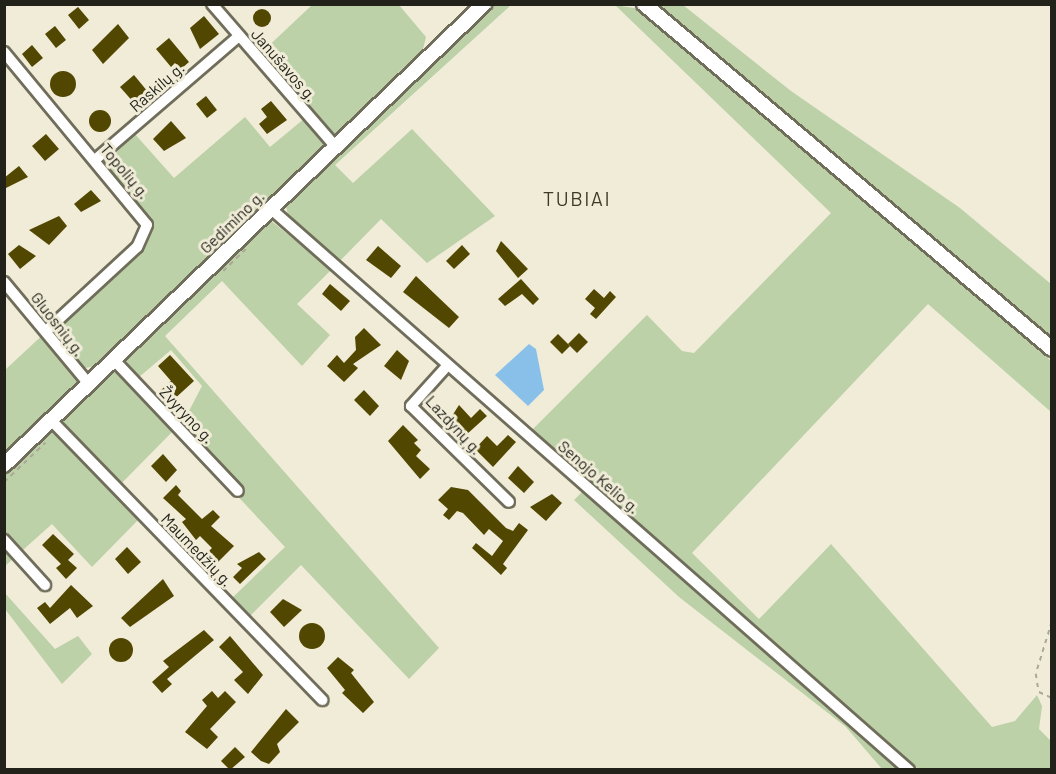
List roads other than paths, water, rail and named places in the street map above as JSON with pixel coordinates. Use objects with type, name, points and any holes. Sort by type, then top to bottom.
[{"type":"main road","name":"Gedimino g.","points":[[4,465],[334,145],[484,4]]},
{"type":"main road","points":[[644,4],[1052,349]]},
{"type":"street","name":"Janušavos g.","points":[[212,4],[334,145]]},
{"type":"street","name":"Raskilų g.","points":[[96,159],[239,36]]},
{"type":"street","name":"Topolių g.","points":[[4,52],[142,215],[146,236],[46,331]]},
{"type":"street","name":"Senojo Kelio g.","points":[[270,208],[909,770]]},
{"type":"street","name":"Gluosnių g.","points":[[4,282],[89,384]]},
{"type":"street","name":"Žvyryno g.","points":[[114,360],[238,491]]},
{"type":"street","name":"Lazdynų g.","points":[[447,366],[411,406],[509,502]]},
{"type":"street","name":"Maumedžių g.","points":[[51,420],[322,700]]},
{"type":"street","points":[[4,540],[45,585]]},
{"type":"water","points":[[529,344],[536,349],[544,390],[528,406],[495,375]]},
{"type":"district","name":"TUBIAI","points":[[577,198]]}]
